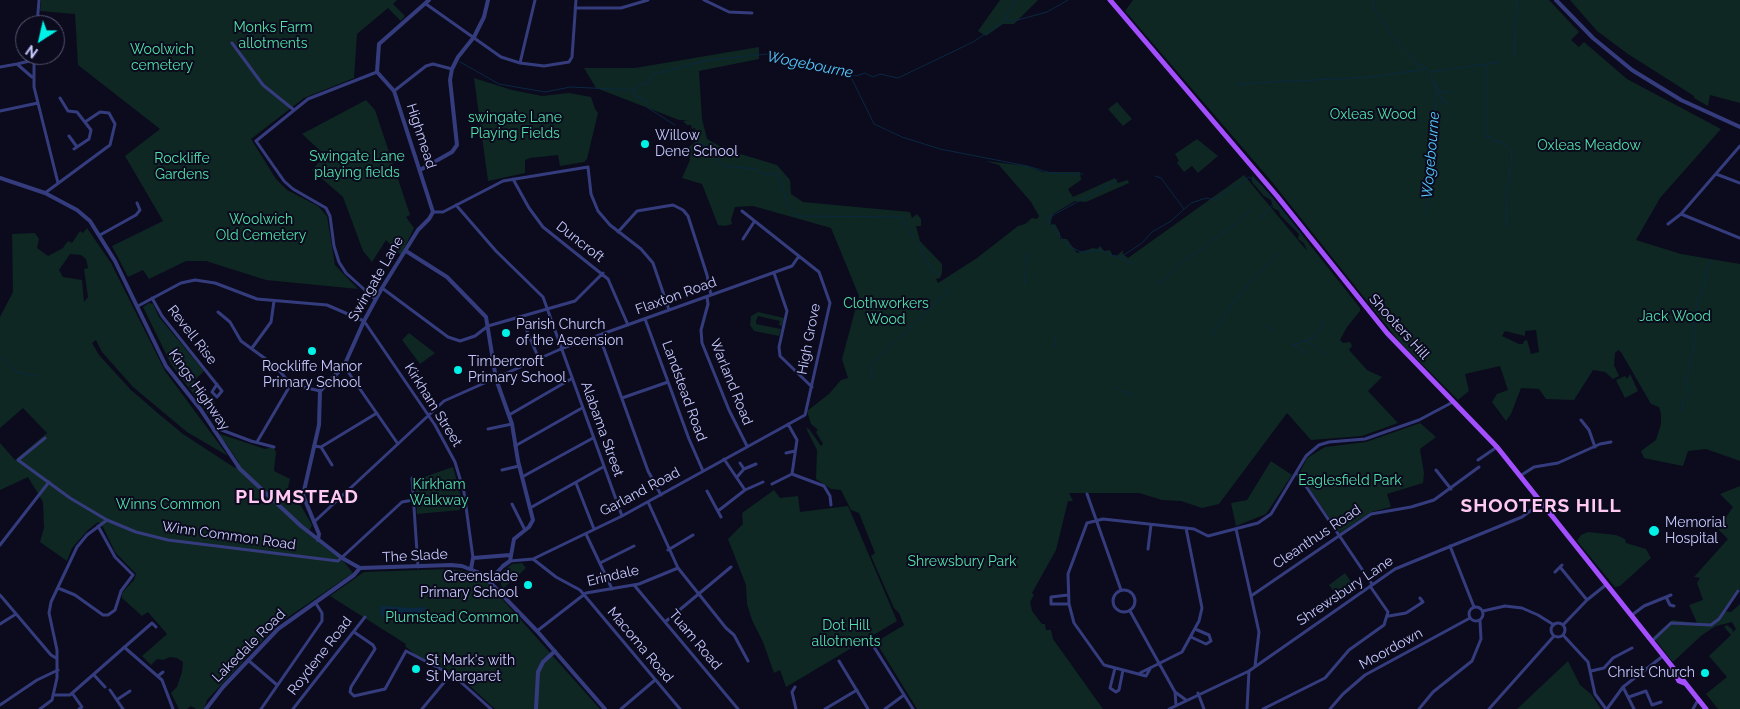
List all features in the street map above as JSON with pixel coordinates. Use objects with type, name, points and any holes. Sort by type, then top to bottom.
[{"type":"main road","name":"Shooters Hill","points":[[1110,0],[1277,196],[1386,333],[1497,447],[1632,614],[1672,668],[1677,670],[1684,683],[1705,709]]},
{"type":"street","points":[[38,15],[39,0]]},
{"type":"street","points":[[375,299],[346,273],[339,262],[334,246],[330,216],[326,208],[293,189],[283,180],[257,144],[257,138],[308,99],[377,72],[379,44],[429,0]]},
{"type":"street","points":[[420,170],[452,152],[457,145],[450,80],[452,69],[458,57],[474,37],[484,17],[488,0]]},
{"type":"street","points":[[520,63],[535,0]]},
{"type":"street","points":[[426,4],[501,57],[520,63],[544,66],[569,62],[572,57],[576,0]]},
{"type":"street","points":[[575,8],[621,8],[648,0]]},
{"type":"street","points":[[704,0],[713,2],[729,12],[752,13]]},
{"type":"street","points":[[1556,0],[1593,38],[1632,70],[1681,100],[1740,127]]},
{"type":"street","points":[[232,43],[263,85],[294,110]]},
{"type":"street","points":[[0,67],[15,64]]},
{"type":"street","points":[[394,91],[426,66],[433,64],[452,69]]},
{"type":"street","points":[[18,65],[33,78]]},
{"type":"street","points":[[34,65],[33,78],[38,103],[58,183]]},
{"type":"street","name":"Highmead","points":[[377,72],[394,91],[434,212]]},
{"type":"street","points":[[60,98],[68,111],[77,112],[91,130],[91,136],[75,148],[69,136]]},
{"type":"street","points":[[0,110],[38,103]]},
{"type":"street","points":[[46,193],[100,154],[112,140],[114,120],[109,113],[100,112],[85,122]]},
{"type":"street","points":[[1668,224],[1681,214],[1740,146]]},
{"type":"street","points":[[434,212],[444,212],[495,184],[513,179],[588,167],[594,203],[603,218],[641,249],[653,264],[670,310]]},
{"type":"street","points":[[1716,174],[1740,183]]},
{"type":"street","name":"Kings Highway","points":[[0,178],[46,193],[84,216],[100,235],[138,306],[166,366],[245,475],[318,540],[342,558],[360,568]]},
{"type":"street","name":"Duncroft","points":[[513,179],[529,208],[543,227],[573,253],[603,274],[613,287],[628,325]]},
{"type":"street","points":[[100,235],[136,215],[140,210],[137,203]]},
{"type":"street","name":"Alabama Street","points":[[456,205],[496,251],[541,294],[622,516]]},
{"type":"street","points":[[618,232],[637,211],[672,206],[683,210],[688,216],[707,275],[711,295]]},
{"type":"street","name":"High Grove","points":[[742,211],[819,272],[830,303],[807,410],[800,417]]},
{"type":"street","name":"Swingate Lane","points":[[320,391],[344,366],[375,299],[418,230],[430,219],[434,212]]},
{"type":"street","points":[[1681,214],[1740,238]]},
{"type":"street","points":[[743,239],[754,222]]},
{"type":"street","points":[[406,251],[446,277],[482,312],[488,326],[496,379],[512,424],[519,466],[533,520],[514,539],[510,561],[490,580]]},
{"type":"street","name":"Flaxton Road","points":[[314,522],[444,401],[561,349],[792,266],[799,256]]},
{"type":"street","points":[[774,273],[787,311],[780,353],[784,361],[812,387]]},
{"type":"street","points":[[382,288],[452,339],[460,341],[470,338],[488,326],[547,309],[582,296],[603,274]]},
{"type":"street","points":[[138,306],[190,280],[215,283],[250,297],[327,305],[364,321]]},
{"type":"street","name":"Warland Road","points":[[706,296],[708,304],[701,330],[702,342],[729,410],[747,446]]},
{"type":"street","name":"Revell Rise","points":[[152,298],[162,316],[217,384]]},
{"type":"street","points":[[252,348],[271,322],[274,301]]},
{"type":"street","points":[[218,312],[230,322],[241,341],[274,365],[291,384],[320,391],[319,425],[303,495],[319,534],[318,540]]},
{"type":"street","points":[[521,317],[539,359]]},
{"type":"street","name":"Landstead Road","points":[[645,319],[703,471]]},
{"type":"street","name":"Kirkham Street","points":[[364,321],[428,416],[451,454],[461,479],[473,558],[471,568]]},
{"type":"street","points":[[599,335],[648,470],[661,495]]},
{"type":"street","points":[[344,366],[398,444]]},
{"type":"street","points":[[509,415],[571,378]]},
{"type":"street","points":[[622,398],[668,382]]},
{"type":"street","points":[[257,442],[291,384]]},
{"type":"street","points":[[1186,528],[1202,608],[1201,615],[1191,637],[1182,652],[1140,673],[1104,665],[1074,623],[1069,604],[1068,574],[1087,523],[1097,519],[1151,524],[1186,528],[1208,536],[1236,529],[1266,518],[1297,473],[1306,456],[1319,446],[1329,442],[1365,439],[1427,416],[1453,401]]},
{"type":"street","points":[[515,446],[582,408]]},
{"type":"street","points":[[314,446],[321,447],[377,414]]},
{"type":"street","name":"Garland Road","points":[[510,561],[533,559],[586,534],[661,495],[800,417]]},
{"type":"street","points":[[1581,420],[1589,430],[1595,447]]},
{"type":"street","points":[[488,429],[512,424]]},
{"type":"street","points":[[788,424],[797,440],[792,474]]},
{"type":"street","points":[[214,431],[219,429],[274,447]]},
{"type":"street","name":"Winn Common Road","points":[[45,438],[18,460],[106,520],[136,532],[168,540],[224,545],[317,560],[334,561],[342,558]]},
{"type":"street","points":[[522,478],[593,438]]},
{"type":"street","points":[[1520,476],[1534,467],[1558,463],[1611,442]]},
{"type":"street","points":[[321,447],[332,465]]},
{"type":"street","points":[[1478,460],[1497,447]]},
{"type":"street","points":[[786,453],[794,451]]},
{"type":"street","points":[[724,459],[745,490]]},
{"type":"street","points":[[740,463],[744,470]]},
{"type":"street","points":[[736,477],[744,470],[756,464]]},
{"type":"street","points":[[502,470],[519,466]]},
{"type":"street","points":[[530,508],[604,467]]},
{"type":"street","name":"Cleanthus Road","points":[[1251,596],[1371,514],[1419,505],[1434,500],[1479,467]]},
{"type":"street","points":[[1436,470],[1451,489]]},
{"type":"street","points":[[1263,709],[1325,678],[1349,650],[1384,626],[1389,616],[1386,608],[1297,473]]},
{"type":"street","points":[[772,484],[792,474],[824,486],[830,496],[831,504]]},
{"type":"street","points":[[412,478],[418,567]]},
{"type":"street","points":[[0,545],[49,482]]},
{"type":"street","points":[[576,482],[594,529]]},
{"type":"street","points":[[718,511],[745,490],[763,482]]},
{"type":"street","points":[[707,491],[722,517]]},
{"type":"street","points":[[1087,494],[1121,590]]},
{"type":"street","points":[[342,558],[402,502],[413,500]]},
{"type":"street","points":[[648,502],[668,550],[678,568],[698,594],[734,634],[748,661]]},
{"type":"street","name":"Shrewsbury Lane","points":[[1169,709],[1198,693],[1249,671],[1395,568],[1522,517],[1541,503]]},
{"type":"street","points":[[512,504],[525,530]]},
{"type":"street","points":[[40,709],[50,702],[54,695],[58,670],[57,650],[49,613],[77,547],[106,520]]},
{"type":"street","points":[[1148,549],[1151,524]]},
{"type":"street","points":[[58,588],[75,595],[106,616],[115,610],[121,591],[133,575],[117,559],[98,526]]},
{"type":"street","points":[[1236,529],[1259,632],[1255,666]]},
{"type":"street","points":[[586,534],[612,589]]},
{"type":"street","points":[[668,550],[694,535]]},
{"type":"street","points":[[600,563],[634,546]]},
{"type":"street","points":[[1450,546],[1474,607]]},
{"type":"street","points":[[473,558],[510,555]]},
{"type":"street","name":"Erindale","points":[[533,559],[556,577],[578,588],[584,595],[590,592],[634,585],[678,568]]},
{"type":"street","name":"The Slade","points":[[360,568],[451,565],[471,568]]},
{"type":"street","points":[[1555,572],[1561,566],[1587,600]]},
{"type":"street","points":[[666,622],[731,567]]},
{"type":"street","name":"Lakedale Road","points":[[206,709],[209,702],[248,660],[287,622],[354,575],[360,568]]},
{"type":"street","points":[[471,568],[490,580],[605,709]]},
{"type":"street","points":[[1474,607],[1480,608],[1483,611],[1505,606],[1522,608],[1538,614],[1554,625],[1563,625],[1587,600],[1607,584]]},
{"type":"street","name":"Tuam Road","points":[[634,585],[738,709]]},
{"type":"street","points":[[1121,590],[1128,590],[1135,598],[1134,605],[1130,611],[1122,612],[1114,605],[1114,598],[1121,590]]},
{"type":"street","points":[[1651,641],[1671,623],[1711,625],[1719,619],[1738,591]]},
{"type":"street","points":[[0,595],[51,656],[56,658]]},
{"type":"street","points":[[537,631],[584,595]]},
{"type":"street","name":"Macoma Road","points":[[584,595],[680,709]]},
{"type":"street","points":[[1068,595],[1051,596],[1050,604],[1053,606],[1069,604]]},
{"type":"street","points":[[1632,614],[1644,606],[1671,595]]},
{"type":"street","points":[[1666,597],[1670,605],[1674,606]]},
{"type":"street","points":[[1389,616],[1406,613],[1423,602],[1420,598]]},
{"type":"street","points":[[261,709],[322,621],[322,614],[315,602]]},
{"type":"street","points":[[1474,607],[1470,612],[1470,618],[1476,622],[1480,621]]},
{"type":"street","points":[[1130,611],[1175,692],[1176,705]]},
{"type":"street","points":[[1418,709],[1434,692],[1472,661],[1481,639],[1480,621],[1483,618],[1483,611]]},
{"type":"street","points":[[0,624],[16,614]]},
{"type":"street","name":"Roydene Road","points":[[293,709],[365,617]]},
{"type":"street","name":"Moordown","points":[[1330,709],[1347,690],[1365,675],[1470,618]]},
{"type":"street","points":[[54,695],[67,697],[94,675],[135,635],[152,623],[156,628]]},
{"type":"street","points":[[1554,625],[1551,632],[1554,636]]},
{"type":"street","points":[[1563,625],[1565,629],[1563,635]]},
{"type":"street","points":[[1191,637],[1206,644],[1211,641],[1209,636],[1195,629]]},
{"type":"street","points":[[354,632],[373,645],[375,649],[350,689],[351,694],[356,697],[385,689],[406,651],[451,674],[491,709]]},
{"type":"street","points":[[1554,636],[1559,637],[1563,635]]},
{"type":"street","points":[[1563,635],[1584,656],[1591,671],[1596,694],[1607,709],[1623,687],[1663,656]]},
{"type":"street","points":[[1489,709],[1554,636]]},
{"type":"street","points":[[124,647],[162,680],[173,709]]},
{"type":"street","points":[[874,647],[913,709]]},
{"type":"street","points":[[1591,671],[1604,668],[1613,658],[1632,648]]},
{"type":"street","points":[[536,709],[538,672],[546,659],[555,651]]},
{"type":"street","points":[[1256,651],[1262,662]]},
{"type":"street","points":[[248,660],[277,685]]},
{"type":"street","points":[[839,661],[868,709]]},
{"type":"street","points":[[1115,668],[1110,688],[1116,692],[1119,690],[1123,670]]},
{"type":"street","points":[[0,705],[37,680],[58,670]]},
{"type":"street","points":[[1247,709],[1249,671]]},
{"type":"street","points":[[158,676],[163,672]]},
{"type":"street","points":[[422,709],[451,674]]},
{"type":"street","points":[[94,675],[105,687]]},
{"type":"street","points":[[621,709],[655,680]]},
{"type":"street","points":[[1623,687],[1634,709]]},
{"type":"street","points":[[793,688],[793,704],[796,709]]},
{"type":"street","points":[[110,690],[118,699],[123,709]]},
{"type":"street","points":[[825,709],[857,690]]},
{"type":"street","points":[[118,699],[130,691]]},
{"type":"street","points":[[1629,697],[1646,691],[1652,705],[1661,702]]},
{"type":"street","points":[[1175,692],[1186,700]]},
{"type":"street","points":[[72,693],[82,706],[79,709]]},
{"type":"street","points":[[1198,693],[1204,709]]},
{"type":"street","points":[[885,709],[904,695]]},
{"type":"street","points":[[1693,709],[1698,700]]},
{"type":"green space","points":[[41,0],[397,0],[393,4],[405,16],[401,21],[388,8],[357,34],[354,78],[304,98],[251,139],[276,179],[287,190],[318,206],[327,216],[335,265],[358,289],[266,280],[206,261],[186,261],[149,279],[143,270],[128,277],[112,246],[163,221],[125,156],[160,129],[78,65],[75,14],[40,11]]},
{"type":"green space","points":[[1000,0],[1038,0],[1014,24],[1003,24],[986,36],[978,31]]},
{"type":"green space","points":[[1133,0],[1549,0],[1579,32],[1571,40],[1579,47],[1584,42],[1627,79],[1721,129],[1660,198],[1636,240],[1681,254],[1740,264],[1740,461],[1706,449],[1688,451],[1683,466],[1644,458],[1641,451],[1656,440],[1661,424],[1661,414],[1659,407],[1651,404],[1621,352],[1618,350],[1615,353],[1614,365],[1619,376],[1613,379],[1605,372],[1593,370],[1574,400],[1546,399],[1539,389],[1521,388],[1511,414],[1506,421],[1492,402],[1497,394],[1508,390],[1500,366],[1465,374],[1469,391],[1458,400],[1398,340],[1272,182],[1125,11]],"holes":[[[1536,330],[1539,352],[1531,354],[1527,340],[1523,344],[1519,344],[1502,336],[1505,331],[1525,336],[1525,331]]]},
{"type":"green space","points":[[1570,0],[1740,0],[1740,103],[1710,95],[1708,106],[1694,98],[1694,96],[1628,54],[1597,31]]},
{"type":"green space","points":[[759,47],[759,59],[699,71],[702,119],[707,139],[727,150],[777,165],[790,180],[791,194],[803,202],[910,212],[912,218],[917,214],[921,219],[921,226],[916,226],[920,241],[942,264],[940,278],[936,279],[938,283],[977,258],[1018,226],[1025,224],[1032,218],[1037,219],[1039,216],[1031,202],[999,165],[985,161],[1027,166],[1043,172],[1080,172],[1081,180],[1068,189],[1073,197],[1115,178],[1118,183],[1128,180],[1129,183],[1086,202],[1075,201],[1053,214],[1050,225],[1055,224],[1060,233],[1060,239],[1067,239],[1077,253],[1093,248],[1097,249],[1100,246],[1104,251],[1110,250],[1113,256],[1118,255],[1123,250],[1123,254],[1128,258],[1244,175],[1307,251],[1304,243],[1298,239],[1299,234],[1280,215],[1279,211],[1273,208],[1271,200],[1264,196],[1252,182],[1252,175],[1273,198],[1360,308],[1360,311],[1347,327],[1340,340],[1343,343],[1350,342],[1352,346],[1349,350],[1367,370],[1382,377],[1368,391],[1398,423],[1362,436],[1311,440],[1287,413],[1219,504],[1202,508],[1181,501],[1162,500],[1139,493],[1069,493],[1073,501],[1068,501],[1056,550],[1032,593],[1034,595],[1030,602],[1032,611],[1042,624],[1045,624],[1046,630],[1051,630],[1053,639],[1103,709],[917,709],[876,642],[904,625],[899,613],[894,608],[871,556],[875,553],[859,513],[851,510],[841,490],[831,489],[816,479],[817,450],[806,428],[809,429],[821,446],[823,444],[816,432],[818,430],[811,424],[807,411],[829,394],[841,380],[848,378],[842,359],[859,296],[831,228],[753,206],[735,207],[731,220],[732,224],[718,225],[702,184],[682,178],[690,160],[689,147],[698,140],[695,128],[692,129],[691,125],[687,125],[683,121],[688,120],[679,120],[596,88],[584,68],[635,68]]},
{"type":"green space","name":"swingate Lane Playing Fields","points":[[474,78],[512,90],[542,96],[569,93],[591,97],[598,113],[587,159],[584,162],[560,166],[558,155],[530,158],[525,160],[525,173],[488,181]]},
{"type":"green space","name":"Swingate Lane playing fields","points":[[366,100],[375,110],[410,215],[406,217],[414,228],[401,255],[386,240],[372,262],[363,251],[343,197],[312,170],[325,155],[302,134]]},
{"type":"green space","points":[[1117,102],[1132,119],[1123,126],[1108,109]]},
{"type":"green space","points":[[1197,139],[1218,156],[1198,173],[1192,166],[1184,172],[1177,163],[1179,161],[1175,154]]},
{"type":"green space","name":"Winns Common","points":[[87,228],[111,263],[165,371],[228,456],[187,432],[133,387],[102,352],[96,340],[92,343],[99,355],[131,390],[160,415],[183,434],[235,468],[239,463],[222,440],[220,434],[265,449],[273,447],[276,452],[274,471],[290,479],[287,492],[300,494],[300,504],[312,525],[308,534],[344,562],[353,573],[278,624],[207,700],[204,709],[196,709],[191,706],[187,709],[179,709],[171,693],[177,687],[183,662],[177,658],[170,657],[163,660],[157,659],[151,665],[142,656],[167,634],[148,612],[142,616],[122,598],[122,593],[134,580],[136,574],[115,552],[103,527],[98,522],[88,530],[72,548],[67,561],[40,542],[44,528],[43,502],[28,477],[0,490],[0,443],[15,460],[47,433],[23,408],[0,428],[0,317],[13,292],[12,234],[35,233],[39,239],[37,248],[48,256],[63,248],[68,241],[72,243],[80,231],[83,233]],"holes":[[[70,254],[81,255],[86,259],[88,268],[84,269],[88,297],[84,302],[82,280],[63,277],[59,270]]]},
{"type":"green space","points":[[149,303],[153,304],[159,317],[204,371],[194,381],[215,402],[213,420],[171,364],[143,307]]},
{"type":"green space","points":[[758,312],[784,318],[782,326],[779,325],[780,321],[758,316],[756,321],[756,324],[781,329],[779,336],[754,331],[750,325],[751,316]]},
{"type":"green space","points":[[409,333],[435,353],[420,364],[402,340]]},
{"type":"green space","points":[[1630,374],[1638,391],[1625,398],[1616,380],[1625,376],[1627,379]]},
{"type":"green space","name":"Eaglesfield Park","points":[[1420,423],[1436,437],[1420,449],[1424,473],[1423,483],[1387,494],[1391,507],[1371,512],[1340,533],[1299,474],[1307,458],[1325,447],[1366,442]]},
{"type":"green space","points":[[1271,461],[1292,475],[1266,514],[1236,526],[1231,503],[1247,500]]},
{"type":"green space","name":"Kirkham Walkway","points":[[453,467],[462,500],[459,501],[460,510],[417,514],[415,480]]},
{"type":"green space","points":[[1740,486],[1740,589],[1723,611],[1731,612],[1740,604],[1740,709],[1718,709],[1706,694],[1727,677],[1709,656],[1731,635],[1724,627],[1727,625],[1733,630],[1732,633],[1736,629],[1732,622],[1716,626],[1702,635],[1673,662],[1653,637],[1672,620],[1697,623],[1689,605],[1703,600],[1697,583],[1700,578],[1694,577],[1728,539],[1718,529],[1733,507],[1720,494]]},
{"type":"green space","name":"Dot Hill allotments","points":[[774,490],[780,498],[798,496],[800,512],[848,506],[897,621],[786,687],[780,670],[774,673],[763,642],[752,620],[747,604],[746,585],[728,539],[743,524],[742,513]]},
{"type":"green space","points":[[1588,532],[1616,535],[1625,539],[1626,543],[1646,549],[1651,558],[1620,586],[1615,587],[1577,541],[1581,535]]},
{"type":"green space","points":[[522,563],[526,568],[503,589],[499,579],[501,573],[512,564]]},
{"type":"green space","name":"Plumstead Common","points":[[450,569],[471,572],[488,583],[600,709],[495,709],[458,675],[417,656],[405,646],[406,644],[330,596],[364,572]]},
{"type":"green space","points":[[1345,573],[1356,589],[1340,600],[1329,585]]},
{"type":"green space","points":[[1568,661],[1580,685],[1591,694],[1601,709],[1517,709]]},
{"type":"water","points":[[381,606],[425,607],[427,609],[415,616],[383,618],[380,612]]},
{"type":"waterway","points":[[1007,19],[1008,12],[1016,0]]},
{"type":"waterway","name":"Wogebourne","points":[[460,62],[499,84],[545,92],[570,87],[634,90],[637,86],[650,82],[651,75],[708,60],[768,54],[856,76],[865,73],[873,77],[880,74],[898,78],[973,42],[1006,20],[1014,21],[1047,12],[1068,0]]},
{"type":"waterway","name":"Wogebourne","points":[[1373,0],[1373,7],[1393,37],[1397,39],[1398,44],[1418,64],[1427,68]]},
{"type":"waterway","points":[[1514,56],[1517,0]]},
{"type":"waterway","points":[[1430,72],[1501,62]]},
{"type":"waterway","points":[[1486,64],[1486,138],[1490,136],[1492,140],[1503,143],[1512,151],[1506,227]]},
{"type":"waterway","points":[[1236,84],[1371,77],[1427,69]]},
{"type":"waterway","name":"Wogebourne","points":[[1426,210],[1430,195],[1430,160],[1437,128],[1435,85],[1429,72]]},
{"type":"waterway","points":[[849,73],[874,124],[902,137],[940,149],[1027,166],[1051,173],[1083,174]]},
{"type":"waterway","points":[[1435,82],[1439,95],[1450,106]]},
{"type":"waterway","points":[[634,90],[636,96],[645,100],[648,108],[675,125]]},
{"type":"waterway","points":[[1440,92],[1451,92]]},
{"type":"waterway","points":[[1442,98],[1442,104]]},
{"type":"waterway","points":[[694,140],[704,145],[724,166],[756,169],[763,174],[778,174],[788,206],[796,216],[901,217],[914,238]]},
{"type":"waterway","points":[[1155,176],[1161,178],[1184,209]]},
{"type":"waterway","points":[[1047,219],[1067,245],[1081,252],[1102,250],[1110,255],[1121,257],[1142,243],[1152,232],[1171,221],[1191,203],[1206,198],[1215,200],[1249,177],[1261,185],[1301,234]]},
{"type":"waterway","points":[[1046,219],[1117,180]]},
{"type":"waterway","points":[[1260,220],[1272,205]]},
{"type":"waterway","points":[[1156,281],[1160,284],[1184,261],[1236,224],[1251,210]]},
{"type":"waterway","points":[[917,243],[932,270],[939,275]]},
{"type":"waterway","points":[[1027,263],[1028,253]]},
{"type":"waterway","points":[[1211,337],[1230,307],[1256,275],[1279,254]]},
{"type":"waterway","points":[[1121,258],[1133,264]]},
{"type":"waterway","points":[[1681,412],[1683,402],[1690,393],[1685,381],[1690,371],[1690,360],[1694,350],[1694,320],[1698,308],[1697,302],[1704,287],[1706,271],[1711,261]]},
{"type":"waterway","points":[[1024,286],[1027,266]]},
{"type":"waterway","points":[[873,379],[871,365],[947,292],[950,286]]},
{"type":"waterway","points":[[147,308],[178,349],[195,366],[196,369],[191,375],[192,380],[213,404]]},
{"type":"waterway","points":[[1306,340],[1313,338],[1321,330],[1324,320]]},
{"type":"waterway","points":[[1263,324],[1273,331]]},
{"type":"waterway","points":[[1055,338],[1055,344]]},
{"type":"waterway","points":[[1294,345],[1306,340],[1315,347]]},
{"type":"waterway","points":[[1289,342],[1307,354]]},
{"type":"waterway","points":[[1054,349],[1055,345]]},
{"type":"waterway","points":[[1316,348],[1327,356]]},
{"type":"waterway","points":[[0,357],[17,372],[38,376]]},
{"type":"waterway","points":[[1114,387],[1133,395]]},
{"type":"place","name":"Willow Dene School","points":[[645,144]]},
{"type":"place","name":"Parish Church of the Ascension","points":[[506,333]]},
{"type":"place","name":"Rockliffe Manor Primary School","points":[[312,351]]},
{"type":"place","name":"Timbercroft Primary School","points":[[458,370]]},
{"type":"place","name":"Memorial Hospital","points":[[1654,531]]},
{"type":"place","name":"Greenslade Primary School","points":[[528,585]]},
{"type":"place","name":"St Mark's with St Margaret","points":[[416,669]]},
{"type":"place","name":"Christ Church","points":[[1705,673]]},
{"type":"district","name":"PLUMSTEAD","points":[[297,497]]},
{"type":"district","name":"SHOOTERS HILL","points":[[1541,506]]},
{"type":"park label","name":"Monks Farm allotments","points":[[273,36]]},
{"type":"park label","name":"Woolwich cemetery","points":[[162,58]]},
{"type":"park label","name":"Oxleas Wood","points":[[1373,115]]},
{"type":"park label","name":"Oxleas Meadow","points":[[1589,146]]},
{"type":"park label","name":"Rockliffe Gardens","points":[[182,168]]},
{"type":"park label","name":"Woolwich Old Cemetery","points":[[261,228]]},
{"type":"park label","name":"Clothworkers Wood","points":[[886,312]]},
{"type":"park label","name":"Jack Wood","points":[[1675,317]]},
{"type":"park label","name":"Shrewsbury Park","points":[[962,562]]}]
